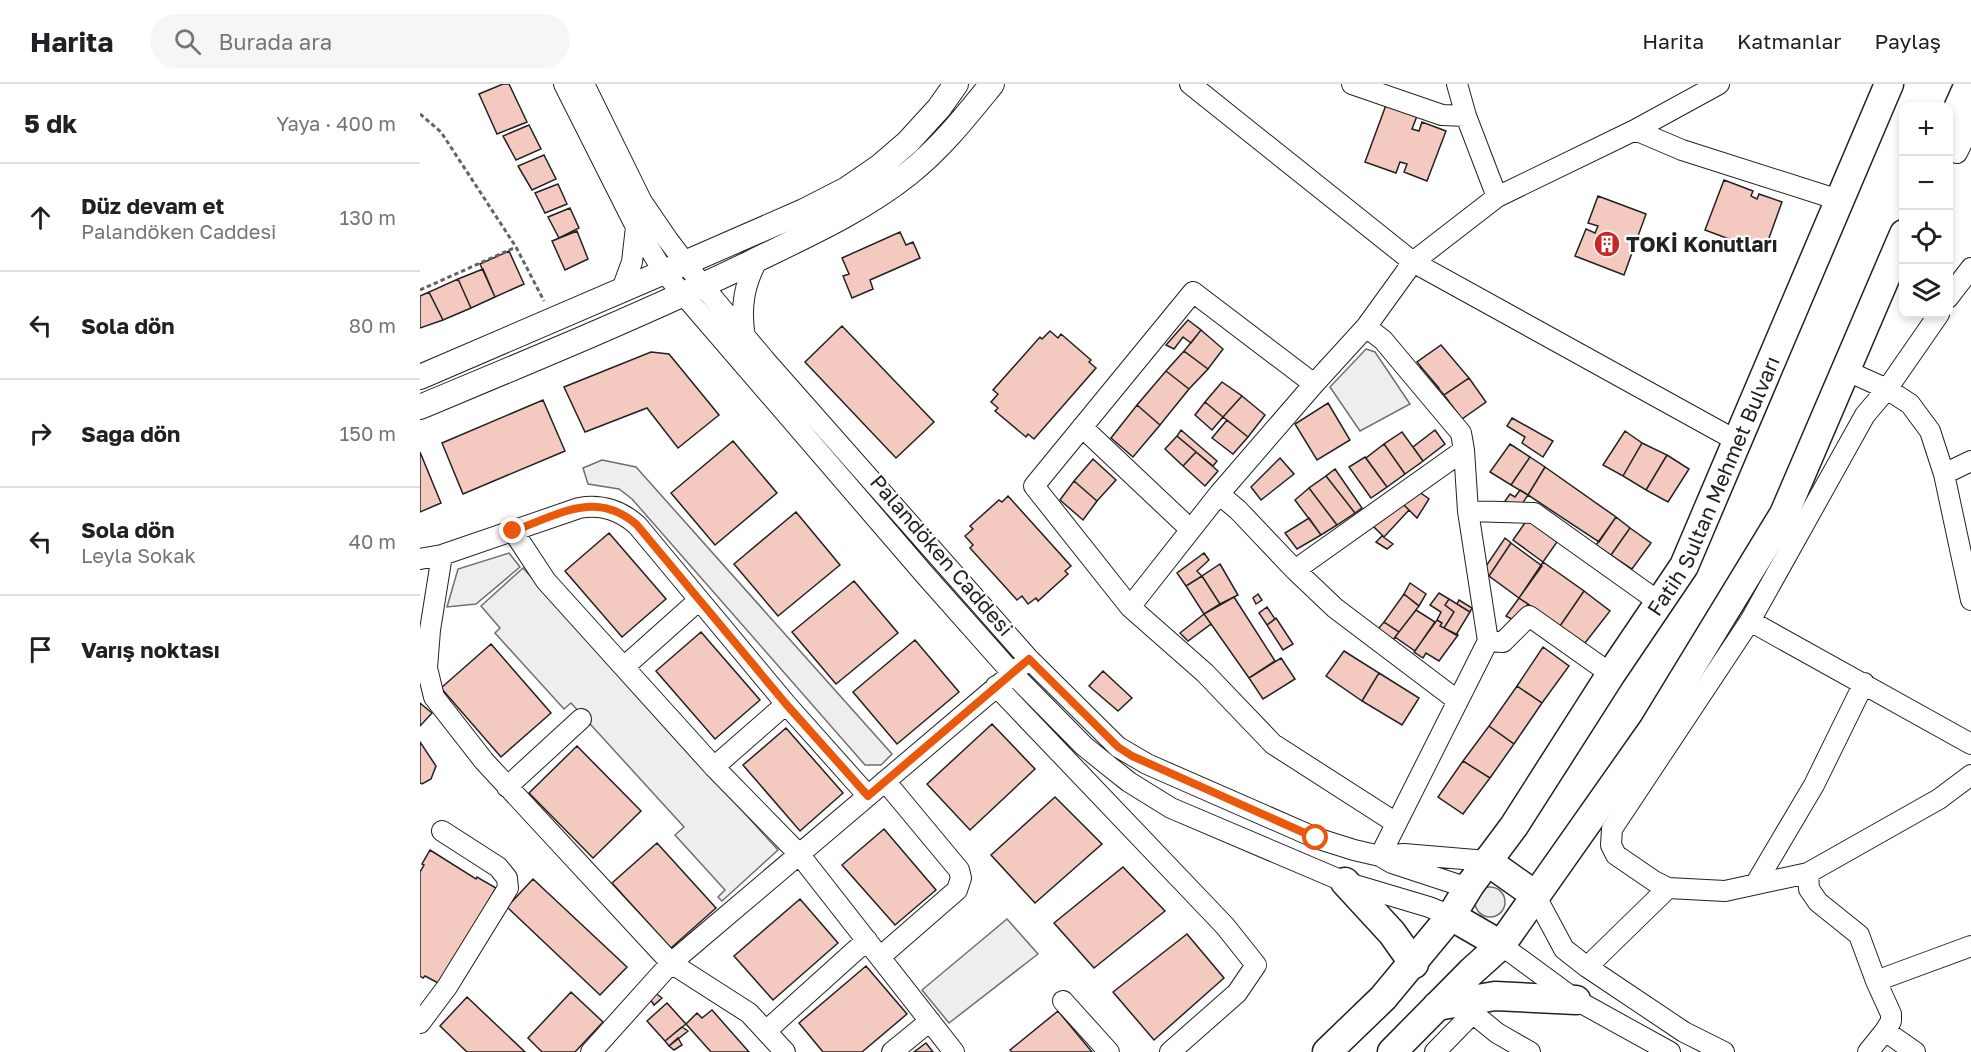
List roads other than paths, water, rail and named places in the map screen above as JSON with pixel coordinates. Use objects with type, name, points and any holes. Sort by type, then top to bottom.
[{"type":"highway","name":"Fatih Sultan Mehmet Bulvarı","points":[[1451,916],[1468,888],[1514,826],[1611,674],[1684,566],[1889,84]]},
{"type":"highway","points":[[1956,149],[1969,84]]},
{"type":"highway","points":[[1392,1052],[1456,1007],[1653,729],[1784,514],[1899,246]]},
{"type":"highway","points":[[1487,861],[1535,895]]},
{"type":"highway","points":[[1345,882],[1392,933],[1414,964]]},
{"type":"highway","points":[[1327,1052],[1383,998],[1414,964],[1451,916],[1501,945]]},
{"type":"highway","points":[[1456,1007],[1495,996],[1576,1000]]},
{"type":"main road","points":[[420,377],[621,292],[804,211],[847,189],[879,167],[908,142],[939,108],[956,84]]},
{"type":"main road","points":[[420,407],[693,290],[828,226],[885,191],[933,151],[956,129],[992,84]]},
{"type":"street","name":"Palandöken Caddesi","points":[[564,84],[636,227],[693,290],[925,575],[1012,673],[1084,746],[1150,796],[1171,808],[1345,882],[1429,907],[1451,916]]},
{"type":"street","name":"Palandöken Caddesi","points":[[584,84],[674,268]]},
{"type":"street","points":[[1190,84],[1413,261],[1737,441]]},
{"type":"street","points":[[1352,84],[1442,115],[1466,116]]},
{"type":"street","points":[[1457,84],[1466,116],[1497,197]]},
{"type":"street","points":[[1130,607],[1219,494],[1366,327],[1413,261],[1497,197],[1635,130],[1719,84]]},
{"type":"street","points":[[1956,149],[1971,124]]},
{"type":"street","points":[[1635,130],[1682,150],[1839,200]]},
{"type":"street","points":[[621,292],[632,262],[636,227]]},
{"type":"street","points":[[746,337],[742,309],[744,295],[758,259]]},
{"type":"street","points":[[1953,291],[1971,268]]},
{"type":"street","name":"Palandöken Caddesi","points":[[693,290],[746,337],[1029,659],[1118,747],[1132,756],[1316,838],[1380,856],[1392,863],[1468,888]]},
{"type":"street","points":[[1314,384],[1192,291],[1034,486],[1130,607],[1206,673],[1273,744],[1396,823]]},
{"type":"street","points":[[1936,318],[1866,415],[1750,621],[1610,834],[1611,845],[1616,855],[1668,888],[1725,891],[1808,873],[1939,799],[1971,775]]},
{"type":"street","points":[[1366,327],[1383,340],[1461,433],[1468,511],[1488,642],[1380,856]]},
{"type":"street","points":[[1845,370],[1887,389],[1910,404],[1930,431],[1944,474],[1971,599]]},
{"type":"street","points":[[1082,427],[1191,529]]},
{"type":"street","points":[[1294,570],[1464,450]]},
{"type":"street","points":[[1944,474],[1971,461]]},
{"type":"street","points":[[1219,494],[1238,510],[1294,570],[1335,608],[1458,701]]},
{"type":"street","points":[[420,559],[442,555],[592,505],[627,517],[637,525],[786,704],[868,796]]},
{"type":"street","points":[[1468,511],[1534,513],[1659,602]]},
{"type":"street","points":[[513,531],[546,581],[714,767],[800,854],[954,1052]]},
{"type":"street","points":[[442,555],[430,630],[427,668],[434,697],[484,762],[671,963],[749,1014],[786,1052]]},
{"type":"street","points":[[624,667],[699,600]]},
{"type":"street","points":[[1488,642],[1503,642],[1529,616],[1611,674]]},
{"type":"street","points":[[1750,621],[1971,744]]},
{"type":"street","points":[[591,1052],[671,963],[1029,659]]},
{"type":"street","points":[[1756,883],[1814,785],[1864,684]]},
{"type":"street","points":[[996,686],[1225,926],[1256,965],[1237,993],[1170,1052]]},
{"type":"street","points":[[714,767],[786,704]]},
{"type":"street","points":[[507,787],[581,719]]},
{"type":"street","points":[[880,957],[957,890],[961,879],[959,870],[885,781]]},
{"type":"street","points":[[420,1023],[447,987],[508,888],[507,878],[498,867],[442,831]]},
{"type":"street","points":[[1345,882],[1354,850]]},
{"type":"street","name":"Palandöken Caddesi","points":[[1380,856],[1404,854],[1487,861]]},
{"type":"street","points":[[1808,873],[1809,889],[1818,902],[1859,935],[1891,1014],[1891,1021],[1868,1052]]},
{"type":"street","points":[[1587,968],[1668,888]]},
{"type":"street","points":[[1535,895],[1564,949],[1587,968],[1684,1032],[1724,1052]]},
{"type":"street","points":[[766,1031],[867,940]]},
{"type":"street","points":[[1501,945],[1576,1000],[1670,1052]]},
{"type":"street","points":[[1876,981],[1971,946]]},
{"type":"street","points":[[1063,1001],[1109,1052]]},
{"type":"street","points":[[1435,1052],[1456,1007],[1530,1052]]},
{"type":"street","points":[[892,1052],[930,1021]]},
{"type":"street","points":[[1885,1030],[1916,1052]]},
{"type":"place","name":"TOKİ Konutları","points":[[1607,244]]}]
